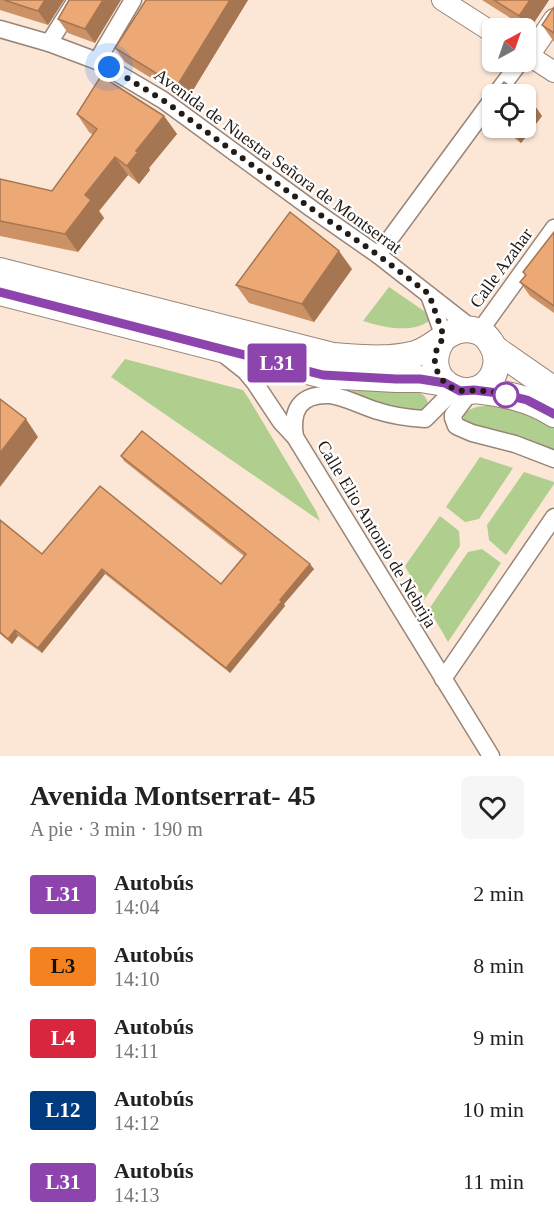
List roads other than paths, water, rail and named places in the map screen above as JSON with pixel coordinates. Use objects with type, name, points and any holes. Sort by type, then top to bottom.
[{"type":"main road","points":[[0,271],[333,356],[384,359],[418,353],[461,329],[483,337],[554,390]]},
{"type":"main road","points":[[0,292],[213,347],[328,385],[420,379],[527,400],[554,414]]},
{"type":"main road","points":[[443,339],[437,348],[435,367],[439,376],[461,388],[485,384],[494,374],[497,362],[483,337]]},
{"type":"street","points":[[49,43],[76,0]]},
{"type":"street","points":[[97,61],[133,0]]},
{"type":"street","points":[[442,0],[482,26]]},
{"type":"street","points":[[536,42],[554,19]]},
{"type":"street","name":"Avenida de Nuestra Señora de Montserrat","points":[[0,28],[97,61],[163,100],[378,255],[483,337]]},
{"type":"street","points":[[536,62],[554,72]]},
{"type":"street","points":[[504,84],[513,72]]},
{"type":"street","points":[[378,255],[482,114]]},
{"type":"street","name":"Calle Azahar","points":[[483,337],[554,228]]},
{"type":"street","points":[[429,294],[443,339]]},
{"type":"street","name":"Calle Elio Antonio de Nebrija","points":[[213,347],[245,371],[281,422],[295,437],[491,756]]},
{"type":"street","points":[[328,385],[379,411],[425,419],[452,392],[461,388]]},
{"type":"street","points":[[295,437],[296,412],[302,403],[310,398],[329,395],[328,385]]},
{"type":"street","points":[[461,388],[453,415],[456,426],[554,459]]},
{"type":"street","points":[[442,679],[554,517]]}]
